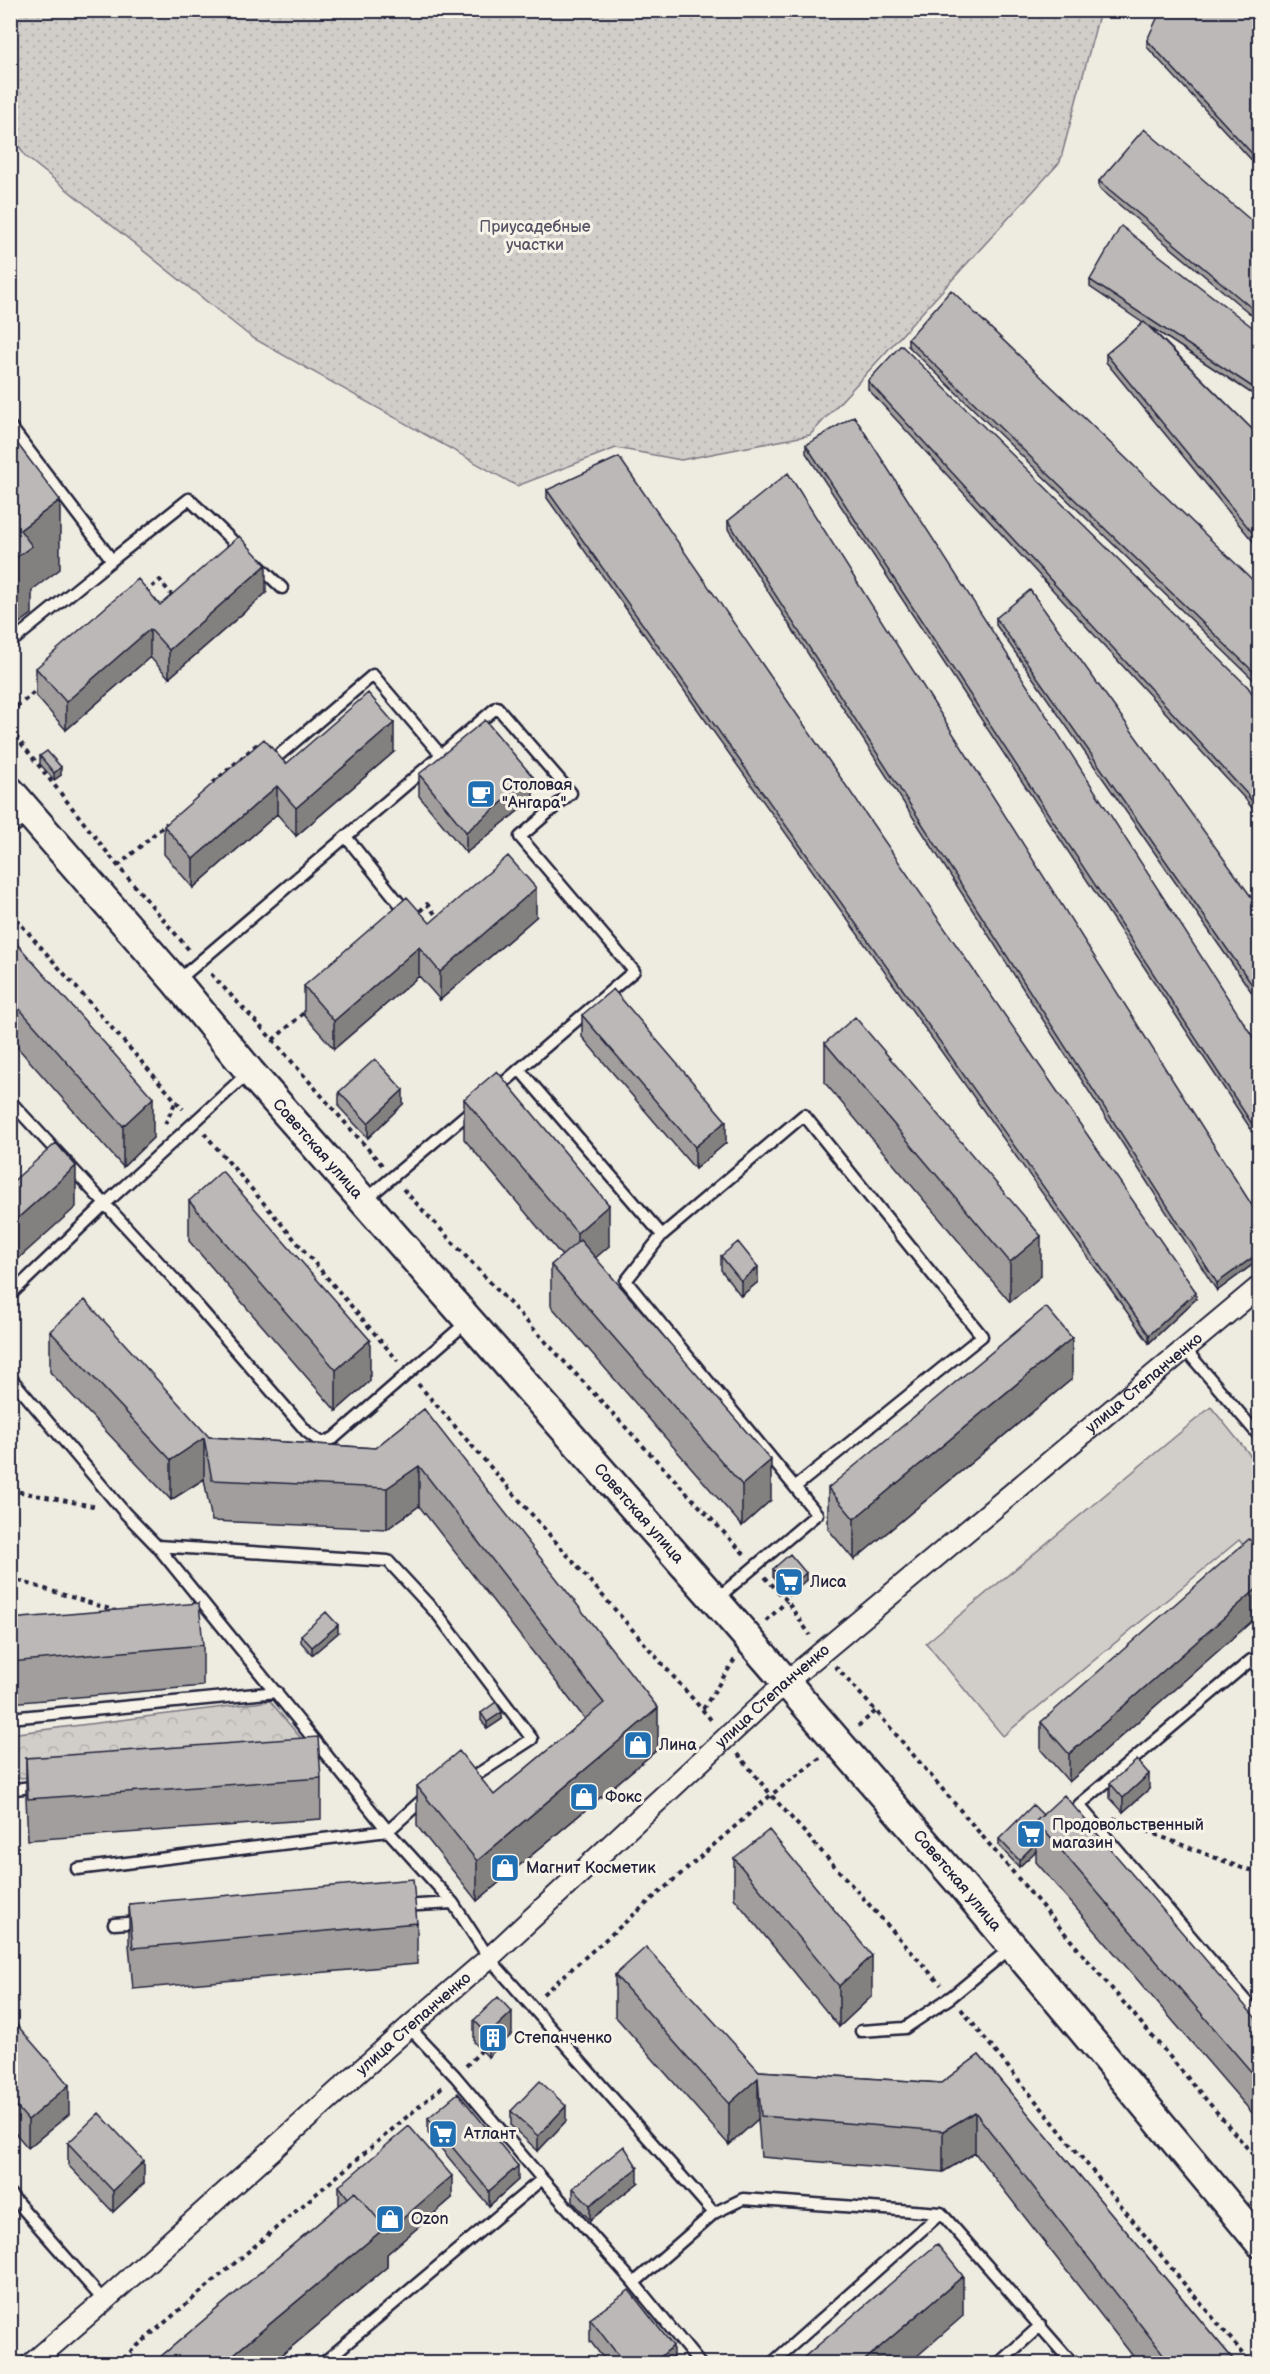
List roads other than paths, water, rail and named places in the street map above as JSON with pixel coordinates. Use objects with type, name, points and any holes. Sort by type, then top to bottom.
[{"type":"street","name":"Советская улица","points":[[10,791],[21,822],[176,982],[250,1072],[715,1600],[1013,1946],[1260,2243]]},
{"type":"street","name":"улица Степанченко","points":[[31,2364],[489,1958],[785,1683],[1260,1286]]},
{"type":"lane","points":[[10,426],[112,560]]},
{"type":"lane","points":[[10,643],[189,499],[282,588]]},
{"type":"lane","points":[[272,761],[373,675],[441,755]]},
{"type":"lane","points":[[176,982],[497,707],[571,793],[520,837],[634,971],[364,1201]]},
{"type":"lane","points":[[346,837],[404,909]]},
{"type":"lane","points":[[519,1069],[662,1235]]},
{"type":"lane","points":[[10,1295],[106,1203],[250,1072]]},
{"type":"lane","points":[[11,1104],[106,1203],[307,1432],[322,1443],[334,1438],[469,1319]]},
{"type":"lane","points":[[715,1600],[817,1514],[626,1281],[662,1235],[804,1114],[982,1336],[795,1487]]},
{"type":"lane","points":[[1185,1349],[1260,1437]]},
{"type":"lane","points":[[10,1377],[124,1513],[157,1546],[388,1831],[453,1904],[489,1958],[714,2213]]},
{"type":"lane","points":[[157,1546],[388,1561],[439,1616],[532,1739],[458,1785]]},
{"type":"lane","points":[[1260,1670],[1251,1660],[1079,1805],[1260,2018]]},
{"type":"lane","points":[[10,1718],[277,1692]]},
{"type":"lane","points":[[322,1763],[334,1762]]},
{"type":"lane","points":[[15,1789],[50,1786]]},
{"type":"lane","points":[[77,1869],[388,1831],[420,1802],[439,1793]]},
{"type":"lane","points":[[394,1907],[453,1904]]},
{"type":"lane","points":[[114,1924],[149,1922]]},
{"type":"lane","points":[[861,2031],[905,2028],[951,1997],[1013,1946]]},
{"type":"lane","points":[[409,2027],[455,2076],[634,2283],[700,2364]]},
{"type":"lane","points":[[322,2364],[542,2179]]},
{"type":"lane","points":[[10,2193],[104,2301]]},
{"type":"lane","points":[[634,2283],[714,2213],[743,2199],[942,2213],[1073,2364]]},
{"type":"lane","points":[[771,2364],[942,2213]]},
{"type":"lane","points":[[998,2364],[1041,2325]]},
{"type":"place","name":"Столовая \"Ангара\"","points":[[481,794]]},
{"type":"place","name":"Лиса","points":[[789,1582]]},
{"type":"place","name":"Лина","points":[[638,1745]]},
{"type":"place","name":"Фокс","points":[[584,1797]]},
{"type":"place","name":"Продовольственный магазин","points":[[1031,1834]]},
{"type":"place","name":"Магнит Косметик","points":[[505,1868]]},
{"type":"place","name":"Степанченко","points":[[493,2038]]},
{"type":"place","name":"Атлант","points":[[443,2134]]},
{"type":"place","name":"Ozon","points":[[390,2219]]},
{"type":"park label","name":"Приусадебные участки","points":[[535,236]]}]
